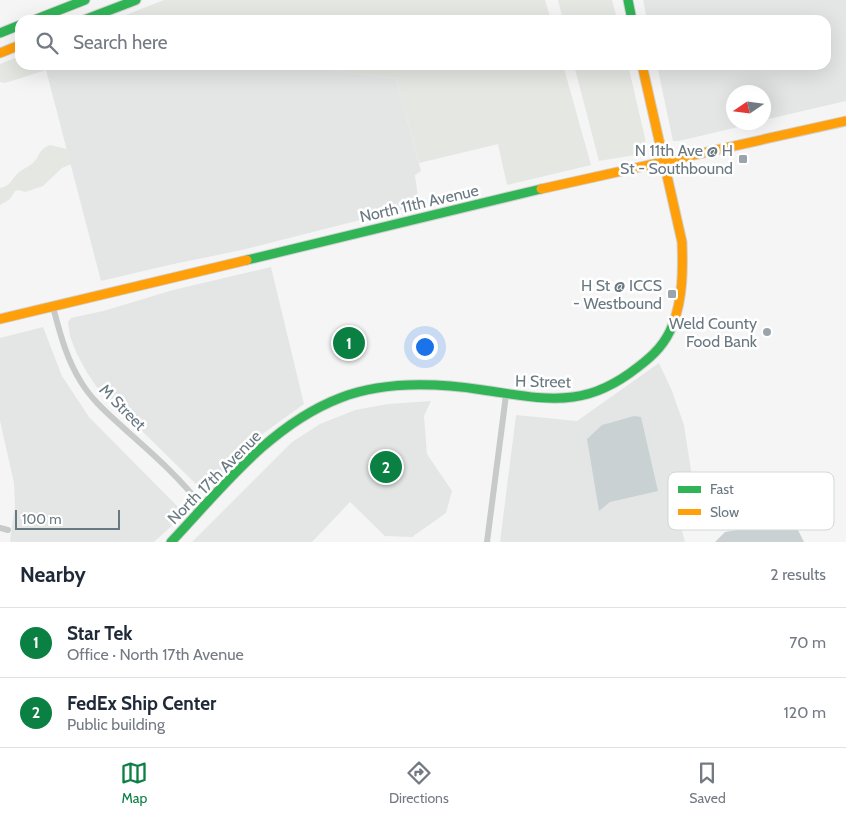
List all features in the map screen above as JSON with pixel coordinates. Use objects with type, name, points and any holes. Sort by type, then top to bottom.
[{"type":"main road","points":[[47,15],[85,0]]},
{"type":"main road","points":[[97,15],[136,0]]},
{"type":"main road","points":[[628,0],[631,15]]},
{"type":"main road","points":[[0,33],[15,27]]},
{"type":"main road","points":[[0,53],[15,47]]},
{"type":"main road","name":"H Street","points":[[506,395],[532,398],[572,398],[594,393],[617,383],[639,367],[664,342],[675,317],[684,268],[682,242],[643,70]]},
{"type":"main road","name":"North 11th Avenue","points":[[0,319],[537,190],[846,121]]},
{"type":"main road","name":"North 17th Avenue","points":[[171,542],[248,460],[291,425],[318,408],[340,398],[391,387],[444,386],[506,395]]},
{"type":"street","name":"M Street","points":[[54,307],[61,338],[70,363],[96,403],[163,465],[193,495],[203,508]]},
{"type":"street","name":"H Street","points":[[487,542],[506,395]]},
{"type":"street","points":[[0,528],[8,530]]},
{"type":"shaded area","points":[[164,0],[545,0],[550,15],[126,15]]},
{"type":"shaded area","points":[[558,0],[612,0],[616,15],[562,15]]},
{"type":"shaded area","points":[[643,0],[846,0],[846,101],[771,118],[771,85],[726,85],[726,130],[673,141],[658,70],[831,70],[831,15],[646,15]]},
{"type":"shaded area","points":[[15,58],[15,70],[46,70],[5,83],[0,82],[0,64]]},
{"type":"shaded area","points":[[46,70],[328,70],[396,79],[421,171],[415,175],[419,205],[242,250],[101,281]]},
{"type":"shaded area","points":[[328,70],[564,70],[591,165],[507,185],[498,144],[419,163],[396,79]]},
{"type":"shaded area","points":[[575,70],[629,70],[646,148],[641,154],[599,161]]},
{"type":"shaded area","points":[[50,145],[67,149],[71,164],[62,168],[43,186],[25,192],[15,191],[10,199],[0,205],[0,188],[9,184],[19,172],[34,162],[43,149]]},
{"type":"shaded area","points":[[271,267],[304,404],[257,438],[210,486],[204,488],[198,486],[96,386],[76,352],[70,336],[68,322],[71,318],[103,311],[173,290]]},
{"type":"shaded area","points":[[43,327],[62,376],[89,417],[185,514],[154,542],[11,542],[15,506],[14,483],[0,421],[0,338]]},
{"type":"shaded area","points":[[659,363],[672,391],[684,425],[691,472],[668,472],[668,530],[682,530],[685,542],[500,542],[516,415],[577,421]]},
{"type":"shaded area","points":[[431,401],[424,416],[427,454],[452,491],[446,513],[412,537],[385,536],[350,502],[312,542],[192,542],[292,442],[320,424],[355,410],[388,404]]},
{"type":"shaded area","points":[[634,416],[641,417],[658,491],[610,502],[599,511],[587,439],[602,425]]},
{"type":"shaded area","points":[[736,530],[798,530],[804,542],[715,542],[725,532]]},
{"type":"traffic: fast","points":[[47,15],[85,0]]},
{"type":"traffic: fast","points":[[97,15],[136,0]]},
{"type":"traffic: fast","points":[[628,0],[631,15]]},
{"type":"traffic: fast","points":[[0,33],[15,27]]},
{"type":"traffic: fast","points":[[247,260],[541,189]]},
{"type":"traffic: fast","points":[[171,542],[228,480],[269,441],[291,424],[340,398],[357,392],[411,385],[447,386],[539,398],[562,398],[582,395],[600,390],[616,382],[644,362],[663,343],[673,324]]},
{"type":"traffic: slow","points":[[0,53],[15,47]]},
{"type":"traffic: slow","points":[[643,70],[682,242],[681,294],[673,324]]},
{"type":"traffic: slow","points":[[541,189],[846,121]]},
{"type":"traffic: slow","points":[[0,319],[247,260]]},
{"type":"place","name":"N 11th Ave @ H St - Southbound","points":[[743,159]]},
{"type":"place","name":"H St @ ICCS - Westbound","points":[[672,294]]},
{"type":"place","name":"Weld County Food Bank","points":[[767,332]]},
{"type":"place","name":"Star Tek","points":[[349,343]]},
{"type":"place","name":"FedEx Ship Center","points":[[386,467]]}]
